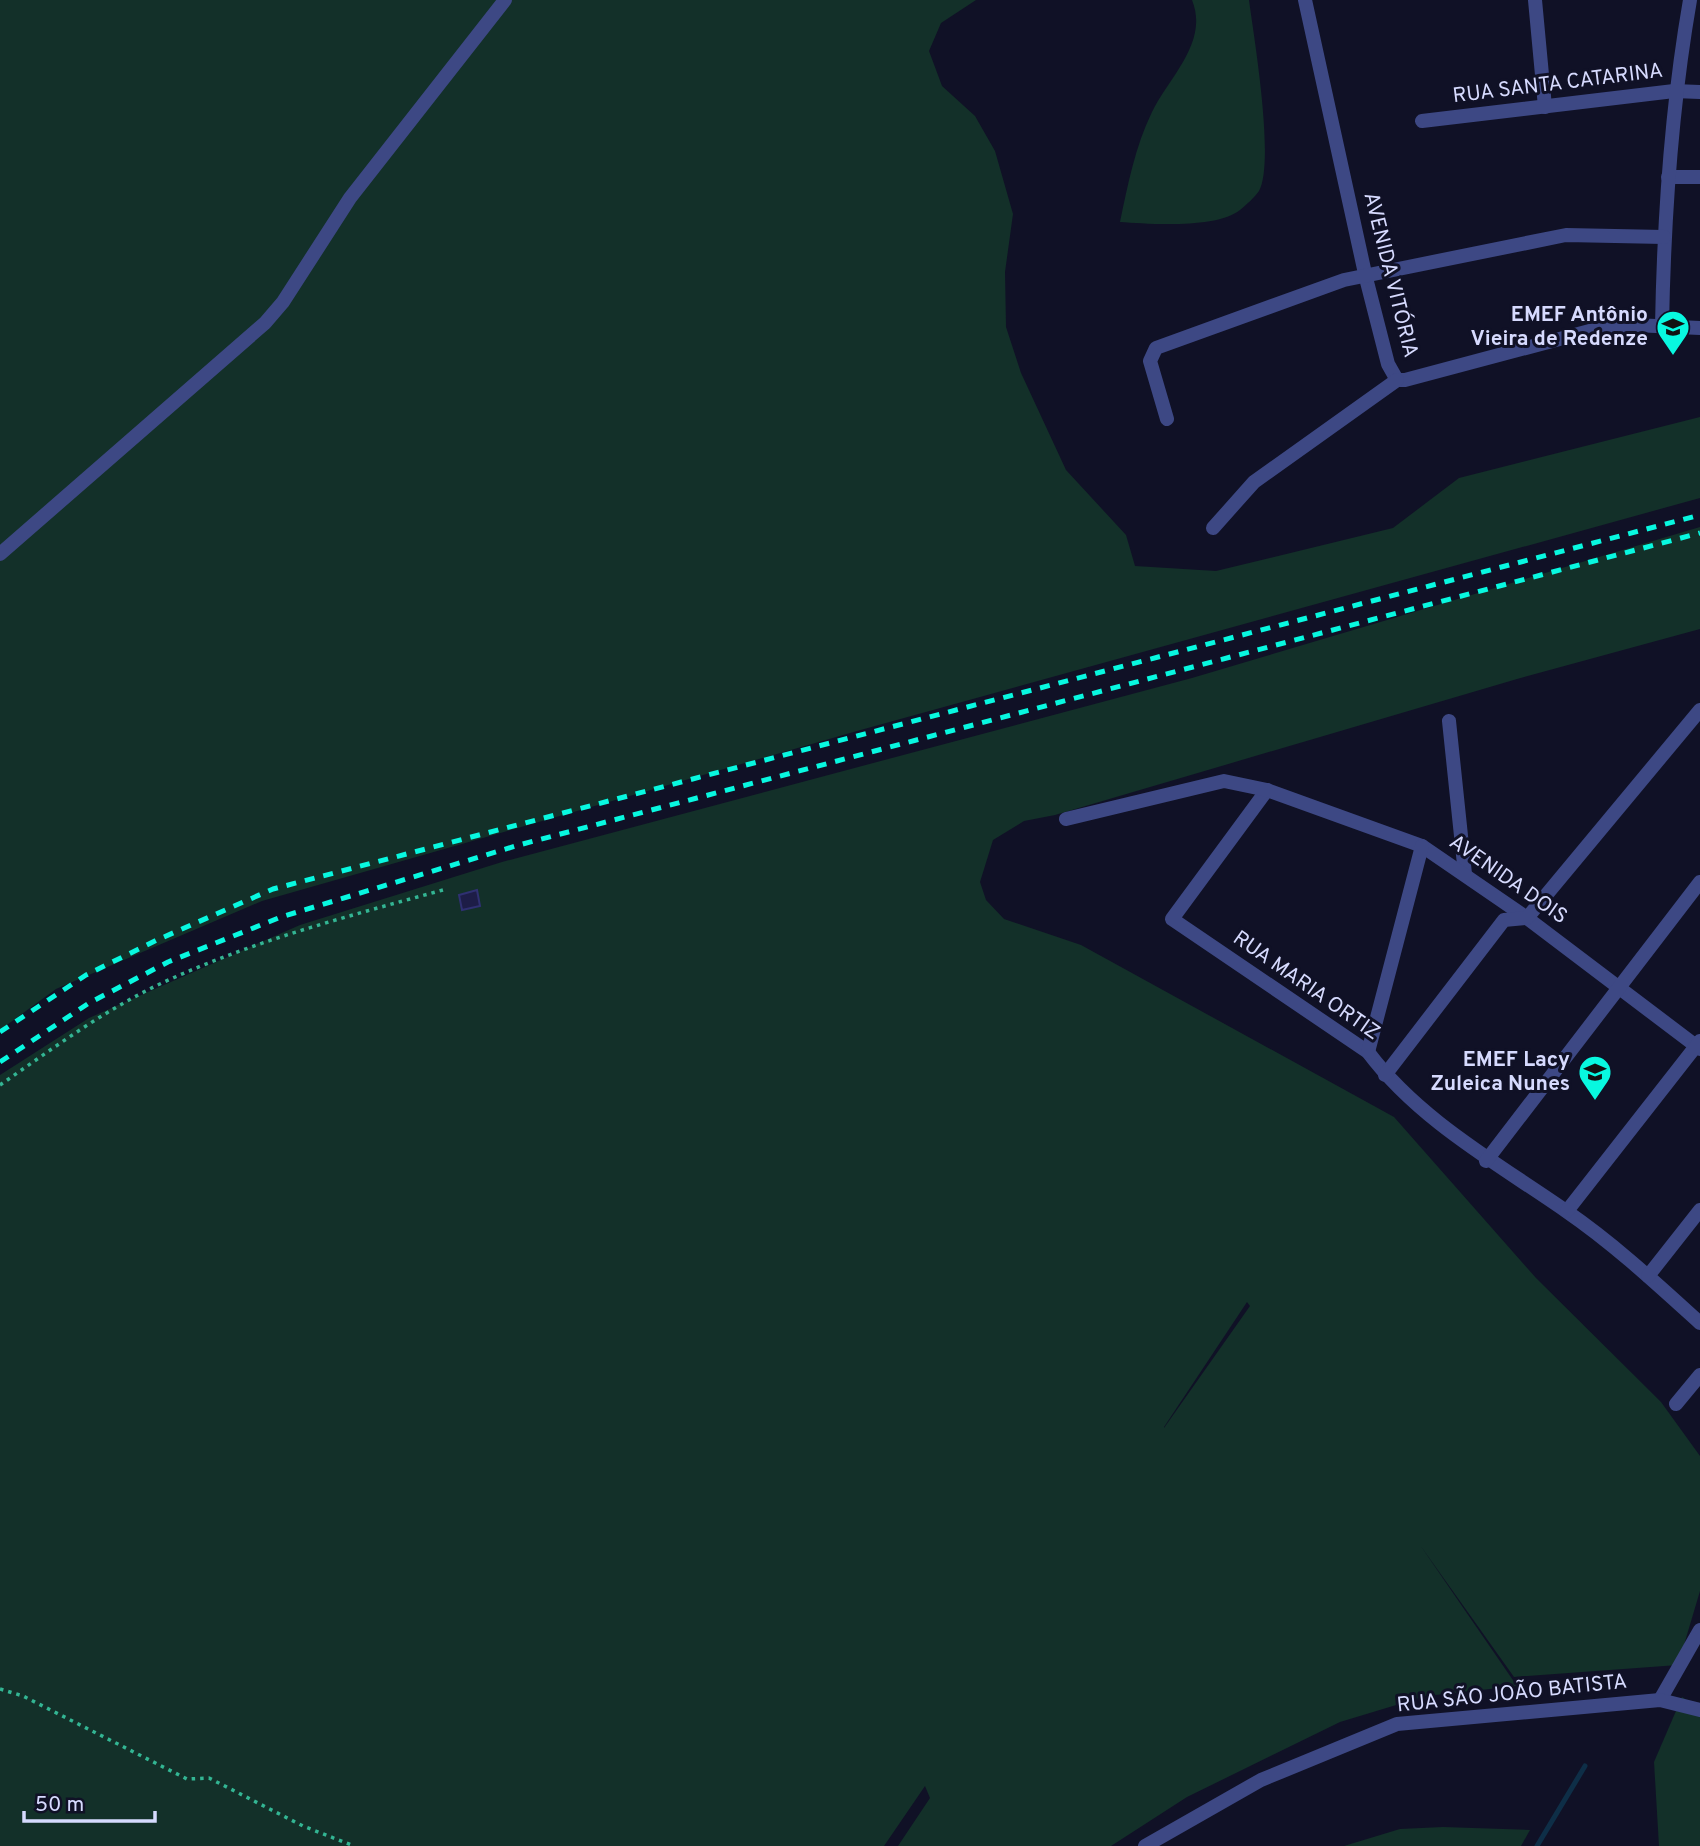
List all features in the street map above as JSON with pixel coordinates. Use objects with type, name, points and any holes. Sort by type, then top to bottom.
[{"type":"street","points":[[0,554],[265,323],[283,302],[350,198],[505,0]]},
{"type":"street","name":"AVENIDA VITÓRIA","points":[[1304,0],[1366,278],[1388,364],[1397,380],[1597,329],[1700,328]]},
{"type":"street","points":[[1535,0],[1545,107]]},
{"type":"street","points":[[1662,327],[1664,237],[1674,91],[1690,0]]},
{"type":"street","name":"RUA SANTA CATARINA","points":[[1422,121],[1674,91],[1700,92]]},
{"type":"street","points":[[1668,177],[1700,177]]},
{"type":"street","points":[[1167,419],[1150,361],[1156,348],[1314,288],[1566,235],[1664,237]]},
{"type":"street","points":[[1213,528],[1254,482],[1397,380]]},
{"type":"street","points":[[1385,1074],[1504,920],[1527,918],[1699,712]]},
{"type":"street","points":[[1449,720],[1465,874]]},
{"type":"street","name":"AVENIDA DOIS","points":[[1066,819],[1223,781],[1268,790],[1422,846],[1527,918],[1699,1045]]},
{"type":"street","name":"RUA MARIA ORTIZ","points":[[1268,790],[1172,919],[1368,1052],[1385,1074],[1486,1161],[1567,1211],[1648,1276],[1700,1323]]},
{"type":"street","points":[[1368,1052],[1422,846]]},
{"type":"street","points":[[1486,1161],[1700,881]]},
{"type":"street","points":[[1567,1211],[1699,1045]]},
{"type":"street","points":[[1648,1276],[1700,1210]]},
{"type":"street","points":[[1676,1404],[1700,1375]]},
{"type":"street","points":[[1700,1630],[1660,1699],[1700,1710]]},
{"type":"street","name":"RUA SÃO JOÃO BATISTA","points":[[1145,1846],[1261,1780],[1397,1724],[1660,1699]]},
{"type":"path","points":[[0,1085],[85,1026],[171,978],[277,937],[443,890]]},
{"type":"path","points":[[0,1689],[23,1696],[187,1779],[209,1778],[303,1826],[354,1846]]},
{"type":"green space","points":[[0,0],[976,0],[941,23],[929,51],[942,86],[975,116],[995,151],[1013,214],[1005,272],[1006,327],[1021,373],[1066,470],[1126,535],[1135,566],[1216,571],[1393,528],[1459,478],[1700,417],[1700,498],[857,731],[262,901],[56,989],[0,1030]]},
{"type":"green space","points":[[1192,0],[1249,0],[1264,127],[1265,154],[1259,191],[1240,210],[1215,220],[1182,224],[1120,222],[1146,125],[1192,44],[1196,15]]},
{"type":"green space","points":[[1700,527],[1700,629],[1517,679],[1055,815],[1024,821],[993,840],[980,882],[986,900],[1004,919],[1081,945],[1394,1117],[1536,1278],[1661,1402],[1700,1456],[1700,1591],[1678,1665],[1514,1677],[1420,1545],[1517,1686],[1426,1696],[1340,1722],[1187,1797],[1111,1846],[898,1846],[930,1798],[925,1786],[884,1846],[0,1846],[0,1075],[89,1018],[300,925],[502,862],[1192,678]],"holes":[[[1247,1302],[1250,1306],[1164,1428]]]},
{"type":"green space","points":[[1682,1697],[1700,1708],[1700,1846],[1659,1846],[1654,1762]]},
{"type":"green space","points":[[1443,1827],[1530,1830],[1521,1846],[1344,1846],[1400,1829]]},
{"type":"building","points":[[477,890],[480,906],[462,910],[459,895]]},
{"type":"waterway","points":[[1537,1846],[1585,1766]]},
{"type":"railway","points":[[0,1032],[86,975],[157,940],[273,889],[1700,515]]},
{"type":"railway","points":[[0,1062],[89,1003],[168,962],[281,917],[519,845],[1700,533]]},
{"type":"place","name":"EMEF Antônio Vieira de Redenze","points":[[1673,357]]},
{"type":"place","name":"EMEF Lacy Zuleica Nunes","points":[[1595,1102]]}]
